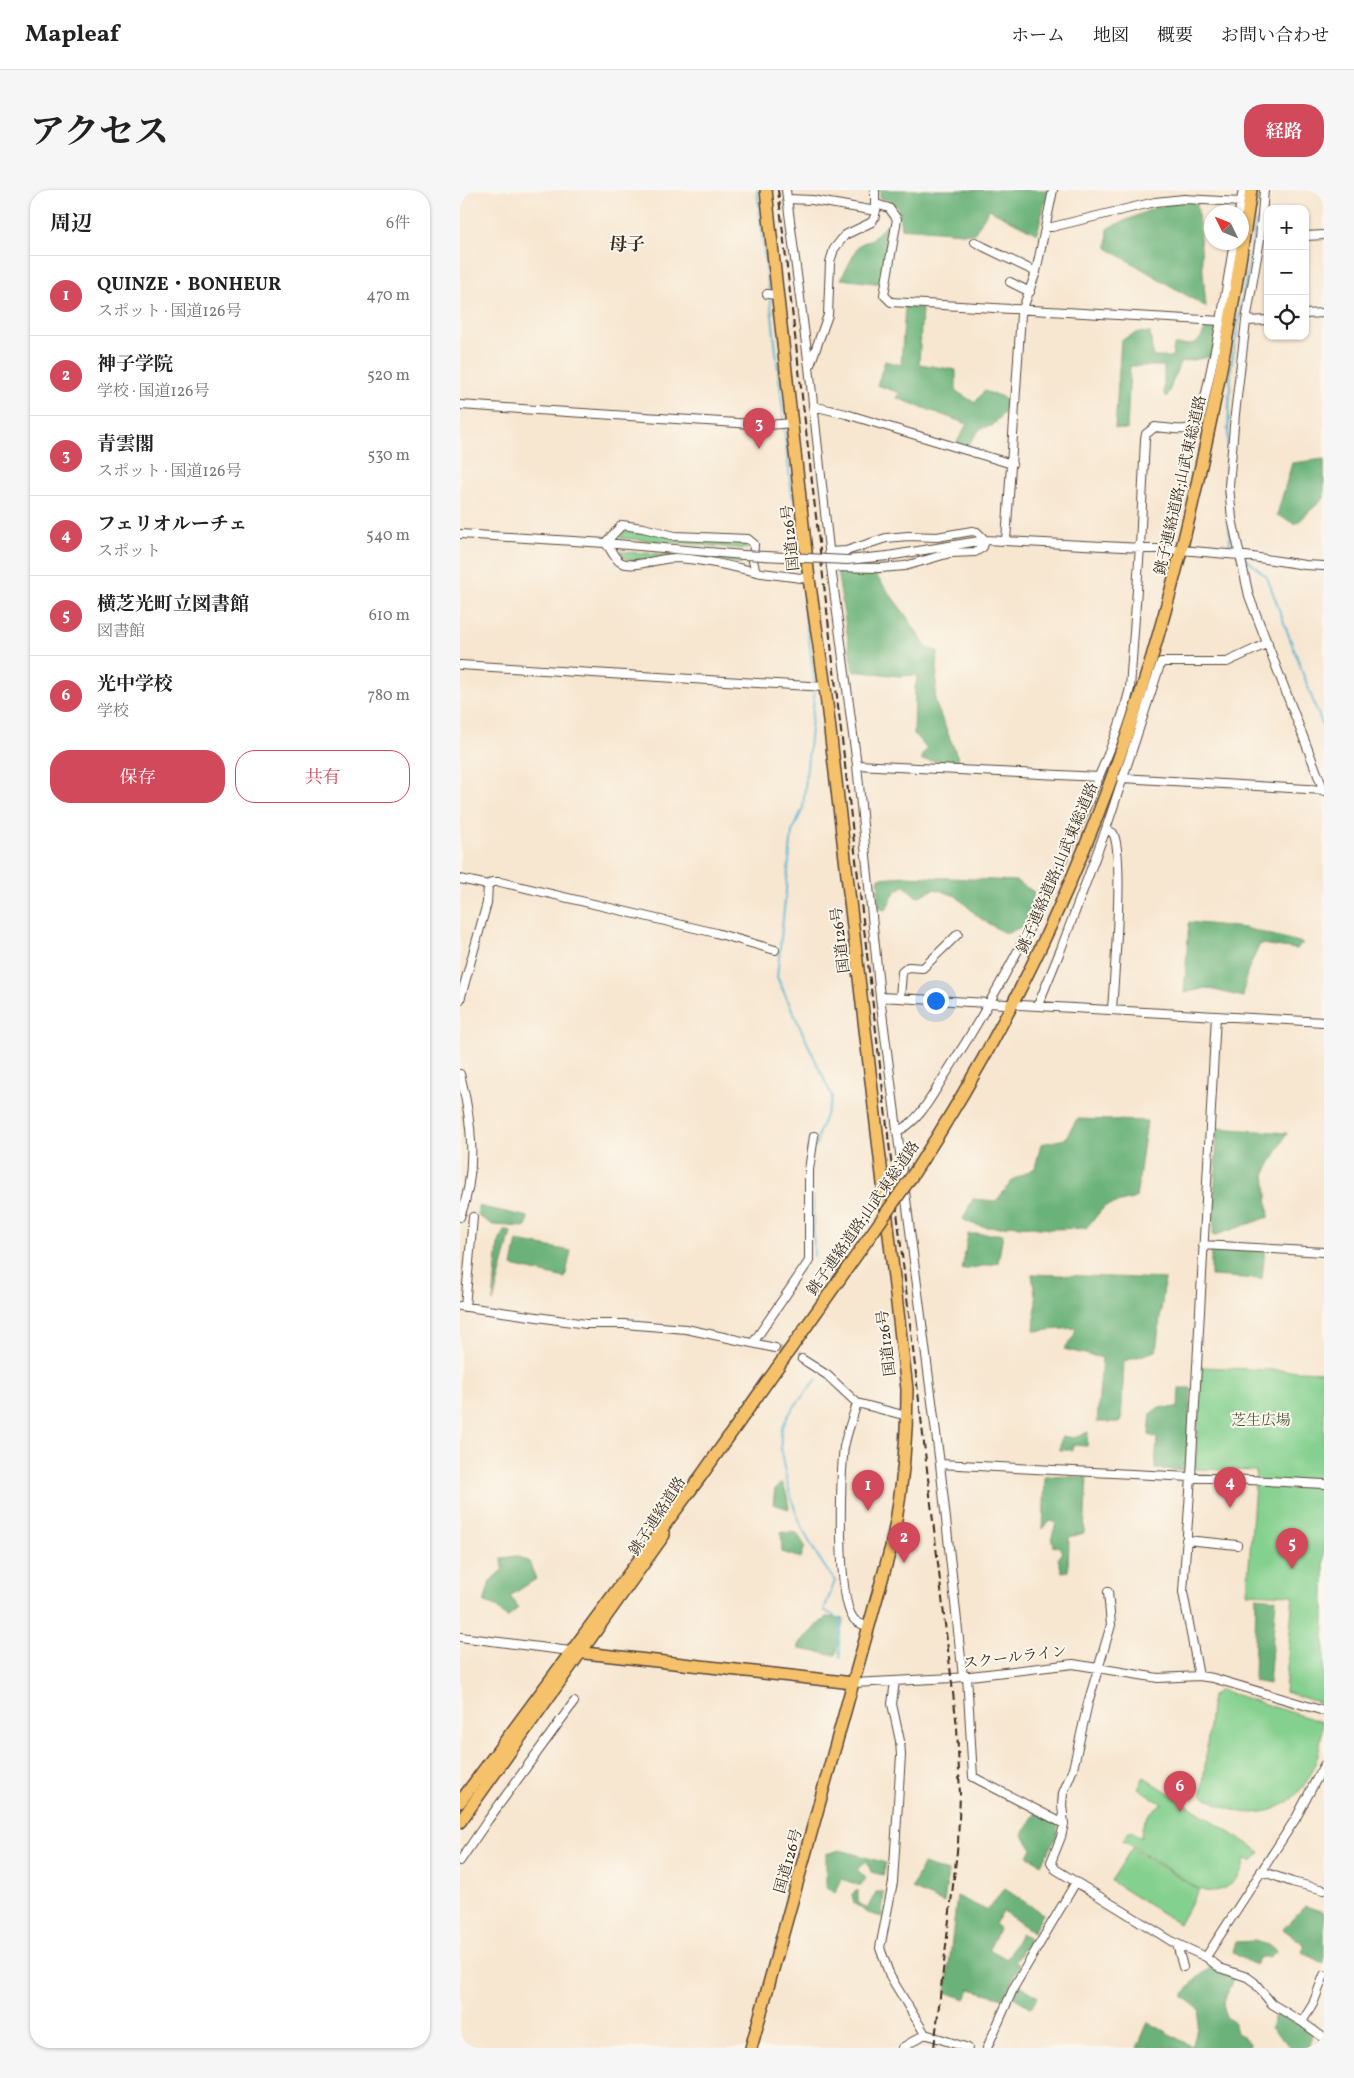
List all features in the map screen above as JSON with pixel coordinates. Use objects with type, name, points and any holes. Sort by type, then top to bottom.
[{"type":"highway","name":"国道126号","points":[[751,2048],[869,1627],[896,1520],[907,1445],[907,1390],[818,686],[809,579],[787,424],[772,294],[766,190]]},
{"type":"highway","name":"銚子連絡道路;山武東総道路","points":[[701,1476],[912,1176],[987,1054],[1022,987],[1070,882],[1134,711],[1164,615],[1181,550],[1227,342],[1251,190]]},
{"type":"highway","name":"銚子連絡道路","points":[[460,1802],[701,1476]]},
{"type":"highway","name":"銚子連絡道路","points":[[460,1822],[658,1546],[701,1476]]},
{"type":"highway","points":[[570,1651],[853,1683]]},
{"type":"street","points":[[786,190],[814,406],[829,552],[857,765],[880,997],[940,1464],[965,1677],[973,1777],[1064,1824]]},
{"type":"street","points":[[809,367],[828,315],[830,262],[834,249],[845,235],[872,222],[876,207],[876,190]]},
{"type":"street","points":[[1006,541],[1022,310],[1036,272],[1047,227],[1046,220],[1053,190]]},
{"type":"street","points":[[1240,205],[1243,190]]},
{"type":"street","points":[[1264,190],[1264,205]]},
{"type":"street","points":[[787,199],[889,208],[897,218],[884,295],[891,302],[1221,321]]},
{"type":"street","points":[[1047,227],[1155,202],[1184,199],[1241,202]]},
{"type":"street","points":[[1309,236],[1324,235]]},
{"type":"street","points":[[1122,778],[1324,790],[1248,596],[1232,519],[1230,486],[1235,414],[1246,321],[1264,239]]},
{"type":"street","points":[[975,242],[1036,272]]},
{"type":"street","points":[[897,1130],[910,1124],[925,1105],[990,1004],[1056,878],[1099,778],[1125,708],[1130,688],[1146,434],[1155,427],[1189,429],[1195,427],[1200,422],[1221,321],[1233,250]]},
{"type":"street","points":[[1010,282],[1030,292]]},
{"type":"street","points":[[1309,314],[1324,313]]},
{"type":"street","points":[[1246,321],[1264,320]]},
{"type":"street","points":[[460,405],[787,424]]},
{"type":"street","points":[[814,406],[1012,464]]},
{"type":"street","points":[[605,543],[622,525],[675,536],[748,539],[754,544],[753,561],[756,572]]},
{"type":"street","points":[[829,552],[846,551],[886,538],[908,536],[937,537],[972,531],[985,540]]},
{"type":"street","points":[[460,534],[847,560],[888,556],[985,540],[1181,550],[1324,566]]},
{"type":"street","points":[[831,566],[880,568],[905,566],[950,553],[975,552],[983,547],[985,540]]},
{"type":"street","points":[[605,543],[616,560],[624,564],[633,565],[665,558],[677,558],[809,579]]},
{"type":"street","points":[[1038,1005],[1106,828],[1161,662],[1227,662],[1268,643]]},
{"type":"street","points":[[460,664],[818,686]]},
{"type":"street","points":[[857,765],[1099,778]]},
{"type":"street","points":[[1106,828],[1113,833],[1117,845],[1118,891],[1112,1010]]},
{"type":"street","points":[[460,878],[488,885],[492,882],[500,882],[716,933],[775,950]]},
{"type":"street","points":[[460,1000],[487,904],[488,885]]},
{"type":"street","points":[[900,998],[902,972],[908,968],[923,968],[958,934]]},
{"type":"street","points":[[880,997],[1006,1004]]},
{"type":"street","points":[[1020,1005],[1324,1022]]},
{"type":"street","points":[[1199,1676],[1183,1592],[1216,1016]]},
{"type":"street","points":[[460,1074],[469,1118],[472,1164],[466,1200],[460,1217]]},
{"type":"street","points":[[753,1342],[809,1261],[809,1170],[814,1136]]},
{"type":"street","points":[[473,1217],[463,1306],[586,1324],[624,1324],[686,1329],[775,1348]]},
{"type":"street","points":[[1203,1245],[1324,1252]]},
{"type":"street","points":[[802,1360],[827,1375],[857,1403],[907,1416]]},
{"type":"street","points":[[857,1403],[845,1445],[842,1466],[840,1493],[843,1572],[849,1611],[853,1620],[869,1627]]},
{"type":"street","points":[[940,1464],[1324,1484]]},
{"type":"street","points":[[1186,1540],[1237,1545]]},
{"type":"street","points":[[1108,1592],[1111,1625],[1088,1703],[1073,1769],[1063,1793],[1064,1824],[1062,1837],[1051,1857],[1051,1862],[1055,1869],[1177,1944],[1206,1957],[1220,1968],[1247,1977],[1254,1982],[1272,2004],[1324,2038]]},
{"type":"street","points":[[460,1637],[570,1651]]},
{"type":"street","name":"スクールライン","points":[[853,1683],[965,1677],[1073,1664],[1158,1678],[1199,1676],[1232,1682],[1324,1711]]},
{"type":"street","points":[[895,1681],[892,1704],[901,1755],[893,1882],[880,1948],[890,1976],[925,2034],[968,2048]]},
{"type":"street","points":[[460,1862],[488,1820],[574,1702]]},
{"type":"street","points":[[1206,1957],[1296,1818],[1324,1765]]},
{"type":"street","points":[[1262,1871],[1292,1882],[1324,1890]]},
{"type":"street","points":[[987,2048],[1014,1986],[1076,1882]]},
{"type":"street","points":[[1177,1944],[1183,1967]]},
{"type":"street","points":[[1302,2022],[1313,2004],[1324,1975]]},
{"type":"street","points":[[902,2048],[925,2034]]},
{"type":"green space","points":[[880,190],[1048,190],[1037,234],[989,209],[974,234],[901,228],[898,207],[889,200],[880,198]]},
{"type":"green space","points":[[1185,195],[1197,202],[1206,307],[1107,248],[1108,228]]},
{"type":"green space","points":[[892,219],[894,225],[883,284],[841,279],[859,245],[872,239]]},
{"type":"green space","points":[[905,306],[922,308],[919,364],[956,370],[956,391],[975,403],[984,391],[1000,396],[1012,404],[992,426],[981,428],[967,446],[957,442],[967,424],[897,398],[900,393],[877,385],[885,361],[901,365]]},
{"type":"green space","points":[[1208,321],[1227,324],[1221,355],[1180,362],[1167,397],[1164,394],[1164,366],[1130,366],[1127,430],[1115,428],[1121,340],[1139,332],[1150,333],[1153,357],[1172,357],[1174,345],[1193,343],[1200,339]]},
{"type":"green space","points":[[1324,459],[1324,498],[1296,524],[1277,515],[1292,463]]},
{"type":"green space","points":[[629,529],[687,540],[742,542],[748,547],[747,549],[620,538]]},
{"type":"green space","points":[[620,552],[746,558],[741,563],[664,556],[634,561],[623,557]]},
{"type":"green space","points":[[837,570],[875,574],[907,617],[926,647],[938,652],[935,702],[960,763],[922,760],[922,755],[927,749],[914,734],[915,687],[918,675],[899,676],[853,671]]},
{"type":"green space","points":[[905,876],[1016,881],[1034,892],[1027,924],[1006,934],[980,918],[956,896],[935,889],[917,897],[904,886],[895,892],[886,910],[877,908],[879,878]]},
{"type":"green space","points":[[1189,922],[1245,928],[1303,943],[1297,949],[1260,944],[1247,972],[1243,997],[1206,988],[1184,993]]},
{"type":"green space","points":[[1077,1119],[1147,1121],[1136,1198],[1105,1206],[1086,1228],[1050,1229],[1010,1225],[993,1227],[980,1226],[963,1219],[973,1199],[996,1201],[1013,1180],[1035,1168],[1041,1144],[1065,1139]]},
{"type":"green space","points":[[1217,1128],[1287,1133],[1265,1173],[1269,1217],[1213,1236]]},
{"type":"green space","points":[[478,1206],[528,1217],[526,1227],[493,1225],[478,1216]]},
{"type":"green space","points":[[504,1230],[511,1232],[493,1302],[498,1245]]},
{"type":"green space","points":[[968,1234],[1003,1234],[998,1263],[962,1270]]},
{"type":"green space","points":[[517,1241],[571,1251],[565,1278],[512,1266]]},
{"type":"green space","points":[[1211,1245],[1265,1248],[1262,1279],[1211,1276]]},
{"type":"green space","points":[[1032,1274],[1165,1279],[1156,1351],[1124,1361],[1121,1422],[1097,1422],[1102,1358],[1064,1349],[1074,1336],[1076,1328],[1034,1331],[1036,1301]]},
{"type":"green space","name":"芝生広場","points":[[1201,1367],[1324,1372],[1324,1704],[1285,1692],[1293,1595],[1247,1593],[1256,1471],[1195,1469]]},
{"type":"green space","points":[[1179,1388],[1191,1388],[1186,1470],[1155,1469],[1157,1438],[1149,1435],[1151,1413],[1159,1407],[1178,1408]]},
{"type":"green space","points":[[1088,1432],[1087,1446],[1073,1445],[1072,1450],[1059,1450],[1062,1436],[1074,1438]]},
{"type":"green space","points":[[1045,1476],[1087,1477],[1084,1533],[1069,1537],[1068,1571],[1062,1572],[1058,1559],[1063,1552],[1058,1546],[1054,1547],[1052,1536],[1056,1524],[1050,1520],[1043,1529]]},
{"type":"green space","points":[[782,1482],[787,1495],[789,1509],[773,1504],[775,1489]]},
{"type":"green space","points":[[781,1532],[797,1533],[805,1546],[801,1558],[782,1552]]},
{"type":"green space","points":[[517,1556],[529,1562],[536,1579],[510,1596],[518,1608],[507,1618],[496,1607],[484,1603],[490,1581],[503,1569],[502,1558]]},
{"type":"green space","points":[[1256,1597],[1276,1599],[1269,1684],[1254,1681]]},
{"type":"green space","points":[[826,1617],[844,1618],[836,1655],[799,1649],[799,1643]]},
{"type":"green space","points":[[1220,1690],[1322,1722],[1320,1748],[1313,1770],[1301,1789],[1287,1802],[1269,1811],[1249,1813],[1226,1808],[1202,1795],[1212,1696]]},
{"type":"green space","points":[[1144,1777],[1260,1852],[1252,1862],[1245,1858],[1241,1872],[1226,1887],[1213,1891],[1198,1889],[1123,1840],[1130,1830],[1141,1838],[1142,1827],[1146,1818],[1162,1804],[1138,1788]]},
{"type":"green space","points":[[1036,1812],[1058,1822],[1057,1836],[1041,1864],[1028,1856],[1032,1848],[1022,1834]]},
{"type":"green space","points":[[1132,1848],[1199,1890],[1179,1924],[1111,1881]]},
{"type":"green space","points":[[840,1850],[886,1863],[883,1875],[871,1872],[867,1862],[857,1869],[866,1878],[861,1886],[842,1879],[835,1893],[826,1887],[826,1854]]},
{"type":"green space","points":[[923,1864],[948,1872],[944,1903],[912,1889]]},
{"type":"green space","points":[[1005,1889],[1043,1914],[1033,1932],[1003,1911],[995,1924],[999,1929],[989,1949],[1007,1959],[1021,1933],[1030,1940],[1015,1962],[1020,1965],[1003,1998],[970,1989],[965,1999],[946,1992],[957,1896],[986,1910]]},
{"type":"green space","points":[[858,1890],[858,1902],[867,1909],[876,1892],[884,1892],[882,1917],[868,1913],[854,1903],[852,1894]]},
{"type":"green space","points":[[1305,1906],[1324,1912],[1324,1964],[1302,1952],[1305,1945],[1283,1929]]},
{"type":"green space","points":[[1255,1941],[1269,1945],[1277,1951],[1269,1957],[1260,1957],[1255,1965],[1233,1953],[1236,1942]]},
{"type":"green space","points":[[1211,1967],[1234,1977],[1223,2004],[1226,2017],[1234,2022],[1237,2033],[1250,2043],[1248,2048],[1137,2048],[1148,2022],[1191,2046],[1195,2038],[1200,2010],[1182,1996],[1196,1979]]},
{"type":"green space","points":[[1019,1984],[1038,1997],[1031,2008],[1014,1997]]},
{"type":"green space","points":[[1276,2012],[1300,2025],[1312,2035],[1308,2048],[1292,2048],[1271,2028]]},
{"type":"waterway","points":[[757,190],[769,293]]},
{"type":"waterway","points":[[1226,479],[1231,366],[1256,222]]},
{"type":"waterway","points":[[770,298],[784,422]]},
{"type":"waterway","points":[[784,427],[792,497]]},
{"type":"waterway","points":[[1225,486],[1230,534],[1229,545],[1236,550]]},
{"type":"waterway","points":[[1245,558],[1267,577],[1324,730]]},
{"type":"waterway","points":[[803,599],[815,683]]},
{"type":"waterway","points":[[815,688],[803,808],[792,832],[777,977],[832,1096],[819,1132],[816,1147]]},
{"type":"waterway","points":[[813,1196],[814,1256]]},
{"type":"waterway","points":[[817,1379],[788,1416],[782,1429],[781,1451],[786,1479],[799,1520],[813,1549],[835,1581],[824,1610],[842,1621],[839,1635],[840,1658]]},
{"type":"tunnel","points":[[775,1348],[802,1359]]},
{"type":"railway","points":[[778,190],[957,1727],[960,1795],[958,1843],[934,2048]]},
{"type":"place","name":"青雲閣","points":[[759,449]]},
{"type":"place","name":"フェリオルーチェ","points":[[1230,1508]]},
{"type":"place","name":"QUINZE・BONHEUR","points":[[868,1511]]},
{"type":"place","name":"神子学院","points":[[904,1563]]},
{"type":"place","name":"横芝光町立図書館","points":[[1292,1569]]},
{"type":"place","name":"光中学校","points":[[1180,1812]]},
{"type":"district","name":"母子","points":[[627,244]]}]
